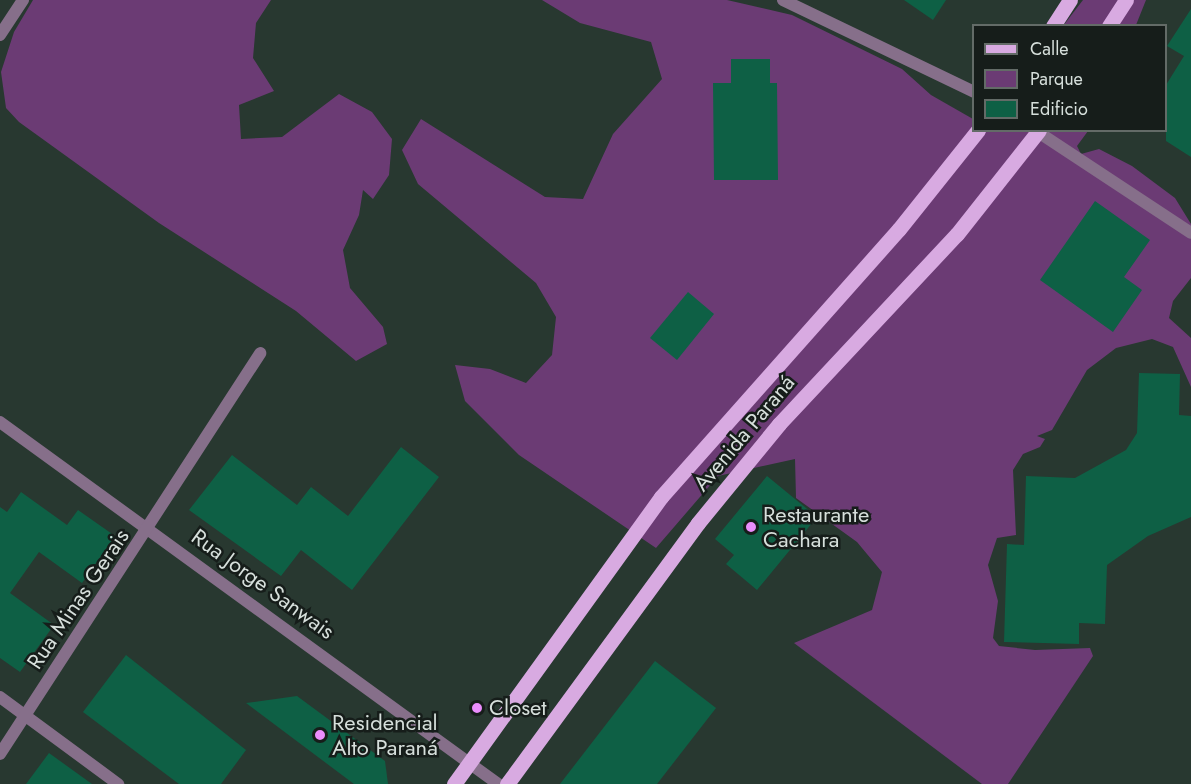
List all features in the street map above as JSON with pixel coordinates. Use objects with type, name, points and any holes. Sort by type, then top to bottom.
[{"type":"main road","points":[[1054,24],[1070,0]]},
{"type":"main road","points":[[1110,24],[1126,0]]},
{"type":"main road","name":"Avenida Paraná","points":[[454,784],[661,497],[899,229],[976,132]]},
{"type":"main road","name":"Avenida Paraná","points":[[507,784],[698,523],[779,424],[957,234],[1037,132]]},
{"type":"street","points":[[0,35],[23,0]]},
{"type":"street","points":[[783,0],[972,91]]},
{"type":"street","points":[[1040,132],[1191,233]]},
{"type":"street","name":"Rua Minas Gerais","points":[[0,754],[151,528],[260,353]]},
{"type":"street","name":"Rua Jorge Sanwais","points":[[0,422],[151,528],[498,784]]},
{"type":"street","points":[[0,697],[118,784]]},
{"type":"green space","points":[[33,0],[271,0],[256,23],[253,58],[274,91],[239,105],[241,139],[282,137],[339,94],[372,112],[392,139],[389,175],[373,199],[363,190],[359,215],[343,250],[350,288],[383,327],[387,344],[356,361],[296,311],[159,223],[19,122],[6,108],[1,72],[14,32]]},
{"type":"green space","points":[[542,0],[727,0],[792,15],[902,69],[931,95],[972,118],[972,132],[1087,132],[1077,146],[1081,154],[1099,149],[1132,166],[1175,198],[1191,224],[1191,278],[1173,301],[1169,318],[1191,338],[1191,387],[1173,347],[1152,339],[1116,348],[1087,370],[1052,430],[1037,436],[1045,439],[1040,447],[1023,454],[1013,470],[1016,535],[997,538],[988,565],[998,601],[993,638],[999,646],[1035,650],[1090,648],[1093,656],[1008,784],[982,784],[794,643],[872,610],[882,572],[857,542],[796,498],[795,459],[718,476],[656,548],[519,455],[465,401],[455,365],[490,369],[526,383],[552,355],[556,317],[536,283],[418,184],[402,150],[421,119],[545,197],[583,199],[613,134],[662,79],[651,42],[580,23]]},
{"type":"green space","points":[[1083,0],[1146,0],[1136,24],[1065,24]]},
{"type":"building","points":[[904,0],[946,0],[933,20]]},
{"type":"building","points":[[1191,9],[1191,157],[1166,141],[1167,83],[1184,56],[1167,46]]},
{"type":"building","points":[[731,59],[770,59],[770,83],[777,83],[778,180],[714,180],[713,83],[731,83]]},
{"type":"building","points":[[1095,201],[1150,240],[1124,277],[1142,290],[1113,332],[1040,280]]},
{"type":"building","points":[[688,292],[714,314],[677,360],[650,338]]},
{"type":"building","points":[[1139,373],[1180,374],[1179,415],[1191,416],[1191,517],[1148,536],[1107,565],[1105,624],[1079,623],[1079,644],[1004,642],[1007,544],[1024,545],[1026,476],[1075,478],[1126,450],[1137,433]]},
{"type":"building","points":[[401,447],[439,477],[352,590],[301,550],[281,576],[189,510],[232,455],[297,505],[311,487],[348,516]]},
{"type":"building","points":[[767,476],[817,517],[757,590],[726,564],[734,555],[715,539]]},
{"type":"building","points":[[21,492],[67,525],[78,510],[115,536],[82,583],[39,552],[10,593],[54,625],[20,672],[0,658],[0,507],[7,512]]},
{"type":"building","points":[[126,655],[246,750],[221,784],[179,784],[83,712]]},
{"type":"building","points":[[655,661],[716,708],[657,784],[560,784]]},
{"type":"building","name":"Residencial Alto Paraná","points":[[297,696],[385,761],[388,784],[354,784],[246,703]]},
{"type":"building","points":[[49,753],[92,784],[26,784]]},
{"type":"place","name":"Restaurante Cachara","points":[[751,527]]},
{"type":"place","name":"Closet","points":[[477,708]]},
{"type":"place","name":"Residencial Alto Paraná","points":[[320,735]]}]
